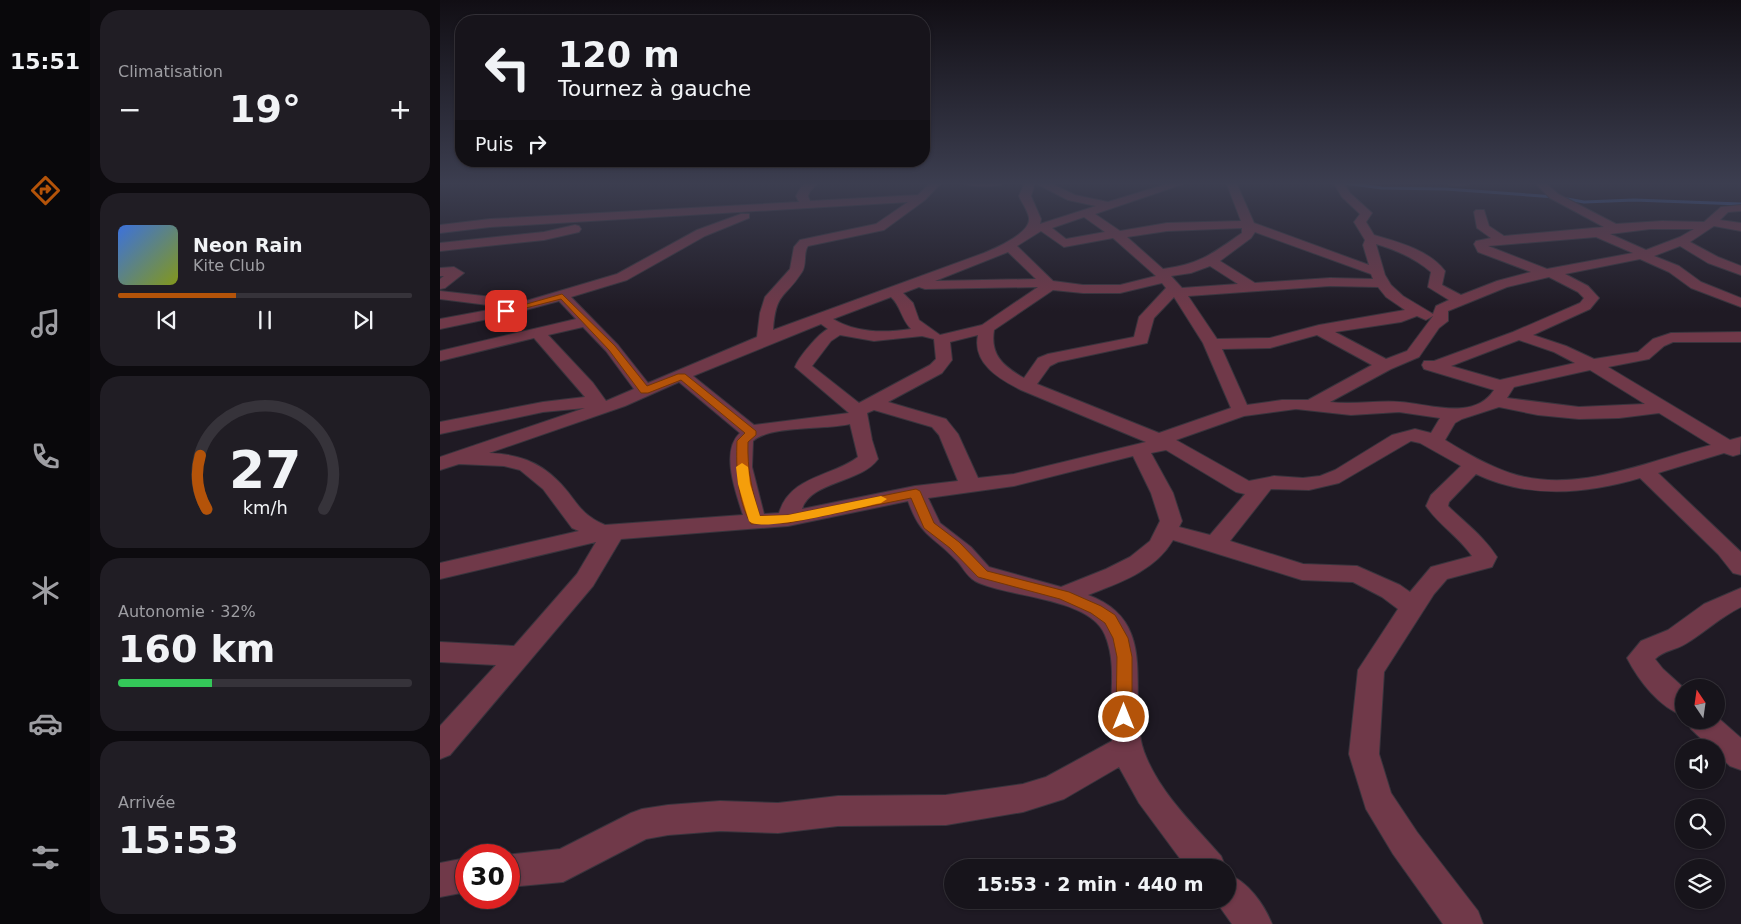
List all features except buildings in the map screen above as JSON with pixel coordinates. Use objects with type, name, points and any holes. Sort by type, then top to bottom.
[{"type":"street","points":[[440,229],[472,225]]},
{"type":"street","points":[[440,247],[544,236],[590,225]]},
{"type":"street","points":[[440,324],[506,311],[622,277],[701,233],[721,225]]},
{"type":"street","points":[[765,339],[767,313],[772,296],[797,270],[800,247],[825,237],[881,225]]},
{"type":"street","points":[[447,461],[619,402],[765,339],[1009,246],[1037,229],[1049,225]]},
{"type":"street","points":[[1104,225],[1117,234],[1170,283],[1211,344],[1241,411]]},
{"type":"street","points":[[1037,229],[1064,243],[1176,226],[1239,225]]},
{"type":"street","points":[[1026,386],[1044,362],[1054,358],[1101,350],[1141,340],[1147,317],[1170,283],[1190,269],[1211,261],[1243,239],[1249,231],[1248,225]]},
{"type":"street","points":[[1248,225],[1379,277],[1417,311],[1440,320]]},
{"type":"street","points":[[1362,225],[1370,238],[1393,244],[1430,264],[1438,271],[1435,287],[1459,299]]},
{"type":"street","points":[[1481,225],[1502,240]]},
{"type":"street","points":[[1609,225],[1614,228]]},
{"type":"street","points":[[1436,366],[1519,335],[1585,306],[1592,298],[1583,289],[1549,273],[1481,246],[1483,242],[1598,233],[1614,228],[1653,225]]},
{"type":"street","points":[[1310,406],[1385,365],[1404,360],[1413,354],[1434,325],[1440,320],[1441,308],[1459,299],[1480,291],[1549,273],[1643,254],[1680,241],[1708,225]]},
{"type":"street","points":[[1722,225],[1741,227]]},
{"type":"street","points":[[1598,233],[1674,269],[1696,285],[1740,302]]},
{"type":"street","points":[[1370,238],[1368,245],[1375,253],[1379,277]]},
{"type":"street","points":[[1680,241],[1719,262],[1741,270]]},
{"type":"street","points":[[1009,246],[1047,284]]},
{"type":"street","points":[[1211,261],[1251,288]]},
{"type":"street","points":[[440,272],[454,271],[457,273],[440,285]]},
{"type":"street","points":[[913,284],[1047,284],[1083,289],[1120,290],[1170,283],[1251,288],[1379,277]]},
{"type":"street","points":[[893,291],[906,303],[908,316],[913,324],[942,340],[987,328],[1041,294],[1047,284]]},
{"type":"street","points":[[440,295],[492,301],[506,311]]},
{"type":"street","points":[[562,296],[588,321],[645,391]]},
{"type":"street","points":[[1211,344],[1270,342],[1319,330],[1401,317],[1417,311]]},
{"type":"street","points":[[822,318],[838,330]]},
{"type":"street","points":[[440,356],[588,321]]},
{"type":"street","points":[[987,328],[984,345],[989,360],[1003,374],[1155,444],[1194,456],[1242,486],[1253,489],[1280,482],[1305,484],[1322,482],[1341,475],[1362,459],[1399,439],[1414,435],[1429,440],[1474,464],[1510,480],[1531,485],[1560,486],[1585,483],[1644,471],[1736,448]]},
{"type":"street","points":[[924,331],[891,336],[838,330],[826,335],[820,345],[805,358],[803,367],[862,410],[939,423],[948,434],[971,487]]},
{"type":"street","points":[[1319,330],[1385,365]]},
{"type":"street","points":[[537,332],[587,387],[596,401]]},
{"type":"street","points":[[1519,335],[1560,349],[1593,365],[1662,407],[1736,448]]},
{"type":"street","points":[[440,571],[607,533],[788,519],[916,493],[1014,480],[1155,444],[1241,411],[1288,405],[1351,410],[1399,407],[1455,415],[1482,409],[1515,381],[1643,356],[1651,351],[1655,344],[1670,338],[1684,336],[1719,339],[1741,337]]},
{"type":"street","points":[[756,521],[744,484],[742,441],[752,433],[862,410],[936,370],[944,360],[942,340]]},
{"type":"street","points":[[1404,360],[1436,366],[1500,394],[1526,408],[1604,415],[1662,407]]},
{"type":"street","points":[[682,376],[752,433]]},
{"type":"street","points":[[440,428],[543,406],[596,401],[619,402]]},
{"type":"street","points":[[788,519],[794,501],[805,492],[849,473],[868,459],[862,440],[862,410]]},
{"type":"street","points":[[1429,440],[1438,437],[1448,420],[1455,415]]},
{"type":"street","points":[[1064,596],[1105,580],[1136,563],[1158,546],[1171,522],[1162,493],[1155,444]]},
{"type":"street","points":[[447,461],[504,460],[527,466],[550,485],[580,522],[607,533]]},
{"type":"street","points":[[1465,924],[1405,842],[1377,799],[1364,754],[1371,670],[1425,588],[1439,573],[1484,561],[1485,557],[1476,544],[1465,532],[1443,516],[1437,506],[1439,500],[1474,464]]},
{"type":"street","points":[[1644,471],[1726,549],[1741,567]]},
{"type":"street","points":[[1215,544],[1262,487]]},
{"type":"street","points":[[916,493],[929,525],[954,545],[983,574],[1064,596],[1096,610],[1110,619],[1120,638],[1124,657],[1124,717],[1127,747],[1138,774],[1202,859]]},
{"type":"street","points":[[1166,532],[1215,544],[1302,572],[1357,574],[1391,591],[1413,607]]},
{"type":"street","points":[[440,746],[520,657],[584,580],[607,533]]},
{"type":"street","points":[[1675,696],[1653,676],[1640,658],[1650,648],[1677,637],[1712,610],[1741,597]]},
{"type":"street","points":[[440,652],[466,652],[520,657]]},
{"type":"street","points":[[1711,729],[1741,757]]},
{"type":"street","points":[[520,869],[563,865],[642,824],[668,820],[720,816],[778,818],[838,811],[946,810],[1024,798],[1053,789],[1127,747]]},
{"type":"street","points":[[440,880],[455,877]]},
{"type":"street","points":[[1236,901],[1254,924]]},
{"type":"slow traffic","points":[[742,467],[744,484],[756,521],[788,519],[881,499]]},
{"type":"route","points":[[506,311],[562,296],[612,348],[645,391],[682,376],[752,433],[742,441],[742,462],[744,484],[756,521],[788,519],[916,493],[929,525],[964,554],[983,574],[1064,596],[1096,610],[1110,619],[1120,638],[1124,657],[1124,717]]}]
